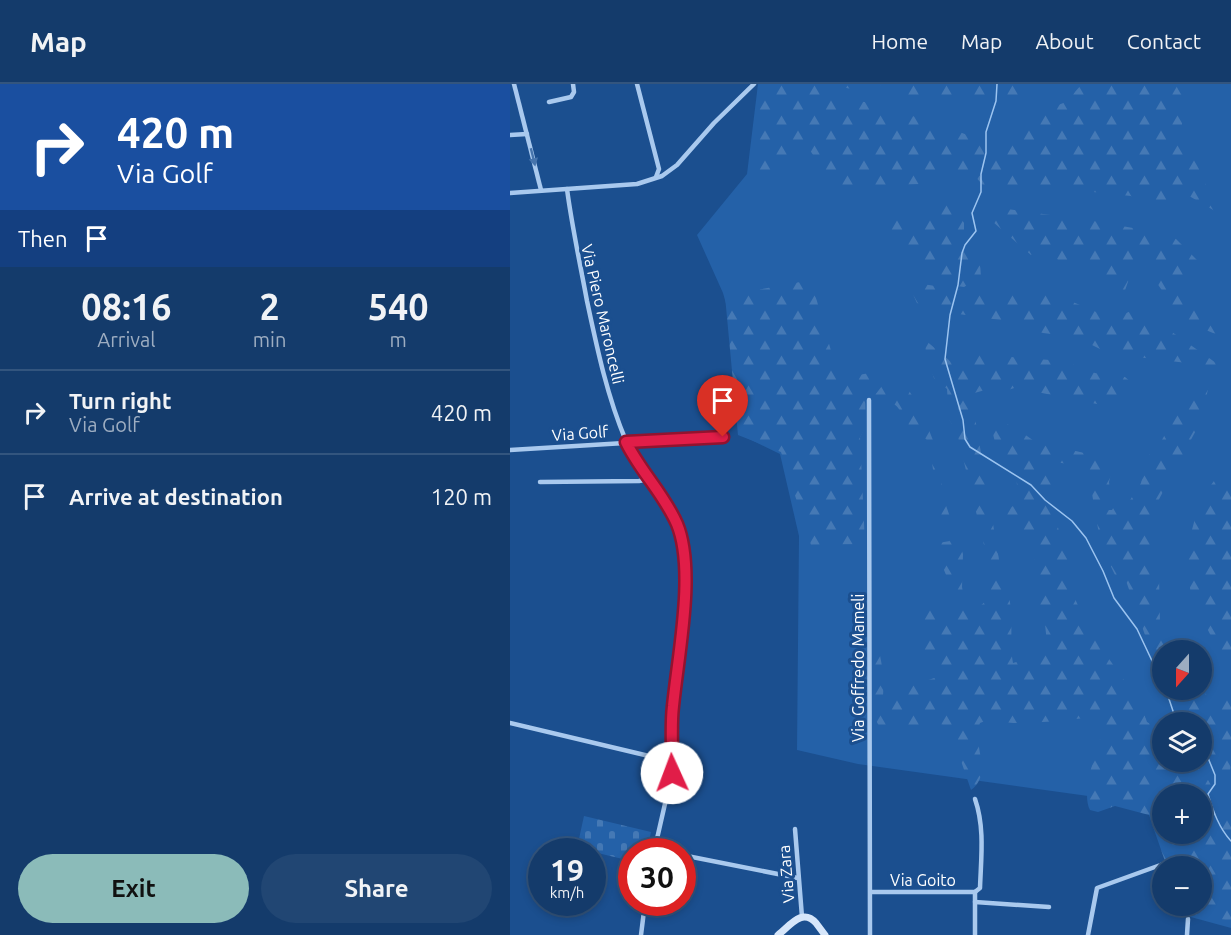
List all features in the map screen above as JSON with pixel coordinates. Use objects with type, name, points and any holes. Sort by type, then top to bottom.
[{"type":"street","points":[[514,84],[541,190]]},
{"type":"street","points":[[549,102],[572,97],[573,84]]},
{"type":"street","points":[[637,84],[659,169],[654,179]]},
{"type":"street","points":[[510,193],[638,184],[654,179],[677,165],[714,123],[754,84]]},
{"type":"street","points":[[510,135],[527,134]]},
{"type":"street","name":"Via Piero Maroncelli","points":[[567,189],[573,238],[602,370],[626,442],[677,524],[684,554],[682,624],[671,717],[672,773],[658,838]]},
{"type":"street","name":"Via Goffredo Mameli","points":[[869,400],[870,935]]},
{"type":"street","name":"Via Golf","points":[[510,450],[723,437]]},
{"type":"street","points":[[540,482],[650,479]]},
{"type":"street","points":[[510,723],[670,761]]},
{"type":"street","points":[[975,799],[980,813],[982,840],[980,888],[975,892],[975,935]]},
{"type":"street","name":"Via Zara","points":[[795,829],[802,917]]},
{"type":"street","points":[[696,858],[798,878]]},
{"type":"street","points":[[1088,935],[1098,888],[1152,868]]},
{"type":"street","name":"Via Goito","points":[[871,891],[975,892]]},
{"type":"street","points":[[975,902],[1050,907]]},
{"type":"street","points":[[641,935],[643,916]]},
{"type":"street","points":[[778,935],[794,920],[802,917],[814,921],[825,935]]},
{"type":"street","points":[[1187,935],[1188,919]]},
{"type":"green space","points":[[758,84],[1231,84],[1231,928],[1187,916],[1212,916],[1212,856],[1202,856],[1202,844],[1212,844],[1212,784],[1152,784],[1152,805],[858,764],[797,750],[799,536],[780,454],[739,434],[728,311],[723,293],[697,235],[747,174]]},
{"type":"green space","points":[[758,84],[820,84],[824,98],[865,102],[933,122],[978,139],[997,142],[1017,139],[1028,126],[1050,108],[1066,102],[1082,84],[1175,84],[1182,96],[1182,133],[1203,177],[1215,211],[1184,193],[1167,215],[1131,196],[1027,185],[987,190],[974,175],[940,169],[921,184],[854,187],[839,196],[808,147],[762,183],[755,174]]},
{"type":"green space","points":[[832,84],[1043,84],[1016,97],[999,101],[982,98],[913,100],[881,85],[865,90],[835,87]]},
{"type":"green space","points":[[944,203],[954,207],[964,223],[964,236],[980,263],[981,277],[964,287],[944,284],[933,272],[887,238],[873,223],[936,214]]},
{"type":"green space","points":[[993,207],[1094,221],[1144,230],[1176,239],[1200,263],[1190,270],[1187,297],[1202,315],[1227,336],[1213,333],[1182,320],[1140,258],[1121,263],[1129,279],[1123,296],[1078,261],[1059,261],[1046,247],[1031,255],[985,215]]},
{"type":"green space","points":[[811,280],[839,379],[879,371],[888,374],[865,396],[866,425],[860,437],[865,544],[811,545],[781,452],[738,435],[725,296]]},
{"type":"green space","points":[[916,283],[987,294],[1054,294],[1113,319],[1133,310],[1142,311],[1219,365],[1218,370],[1214,371],[1187,363],[1120,355],[1104,351],[1076,337],[1043,333],[1000,320],[945,312],[917,303],[911,290]]},
{"type":"green space","points":[[924,339],[950,361],[973,347],[997,356],[1064,361],[1095,373],[1125,377],[1140,390],[1134,398],[1107,406],[1037,392],[1023,385],[1008,390],[992,388],[971,394],[1002,577],[999,577],[1005,585],[1010,606],[1013,663],[1048,652],[1044,615],[1039,603],[1040,585],[1033,554],[1020,524],[1006,518],[1008,509],[1018,503],[1016,469],[1002,470],[992,430],[1005,423],[1041,446],[1049,445],[1111,459],[1113,465],[1109,482],[1111,496],[1104,502],[1104,506],[1107,510],[1112,510],[1120,501],[1125,508],[1141,483],[1145,459],[1159,445],[1178,412],[1210,380],[1201,421],[1150,516],[1150,544],[1159,575],[1160,624],[1172,640],[1152,640],[1152,655],[1125,578],[1115,575],[1101,546],[1089,476],[1071,465],[1050,464],[1055,517],[1059,531],[1072,552],[1071,574],[1076,601],[1090,632],[1139,699],[1147,722],[1152,725],[1152,772],[1204,772],[1210,784],[1152,784],[1152,824],[1149,815],[1115,806],[1098,812],[1090,810],[1087,802],[1088,781],[1104,727],[1098,717],[1027,723],[989,720],[980,723],[978,740],[981,775],[978,783],[971,790],[959,755],[957,728],[934,723],[909,730],[879,726],[865,700],[868,668],[879,650],[884,677],[883,696],[937,677],[940,665],[925,652],[921,639],[927,633],[922,628],[922,615],[929,604],[951,609],[953,597],[939,555],[938,543],[950,541],[939,509],[929,443],[910,426],[897,406],[888,402],[882,403],[877,411],[875,395],[882,386],[890,382],[897,382],[908,389],[921,410],[940,458],[943,497],[963,554],[962,587],[965,603],[973,608],[983,604],[998,578],[992,578],[957,433],[949,419],[947,389],[934,378],[927,358]]},
{"type":"green space","points":[[1231,476],[1231,675],[1191,597],[1186,552],[1200,500],[1214,481]]},
{"type":"green space","points":[[1231,689],[1231,763],[1228,788],[1212,760],[1212,712],[1185,712],[1178,700],[1209,701]]},
{"type":"green space","points":[[1212,787],[1231,821],[1231,921],[1203,916],[1212,916],[1212,856],[1163,856],[1159,844],[1212,844]]},
{"type":"green space","points":[[584,816],[651,832],[650,838],[618,838],[618,858],[606,855],[606,838],[579,838]]},
{"type":"waterway","points":[[997,84],[996,101],[986,132],[981,192],[972,213],[976,231],[962,253],[958,285],[950,315],[945,359],[963,420],[965,439],[970,447],[1031,485],[1045,500],[1072,521],[1086,538],[1114,598],[1137,629],[1152,661]]},
{"type":"waterway","points":[[1169,700],[1173,712]]},
{"type":"waterway","points":[[1212,768],[1215,784],[1208,794],[1217,819],[1231,841]]},
{"type":"route","points":[[672,773],[671,717],[681,639],[683,544],[672,513],[626,442],[723,437]]}]
